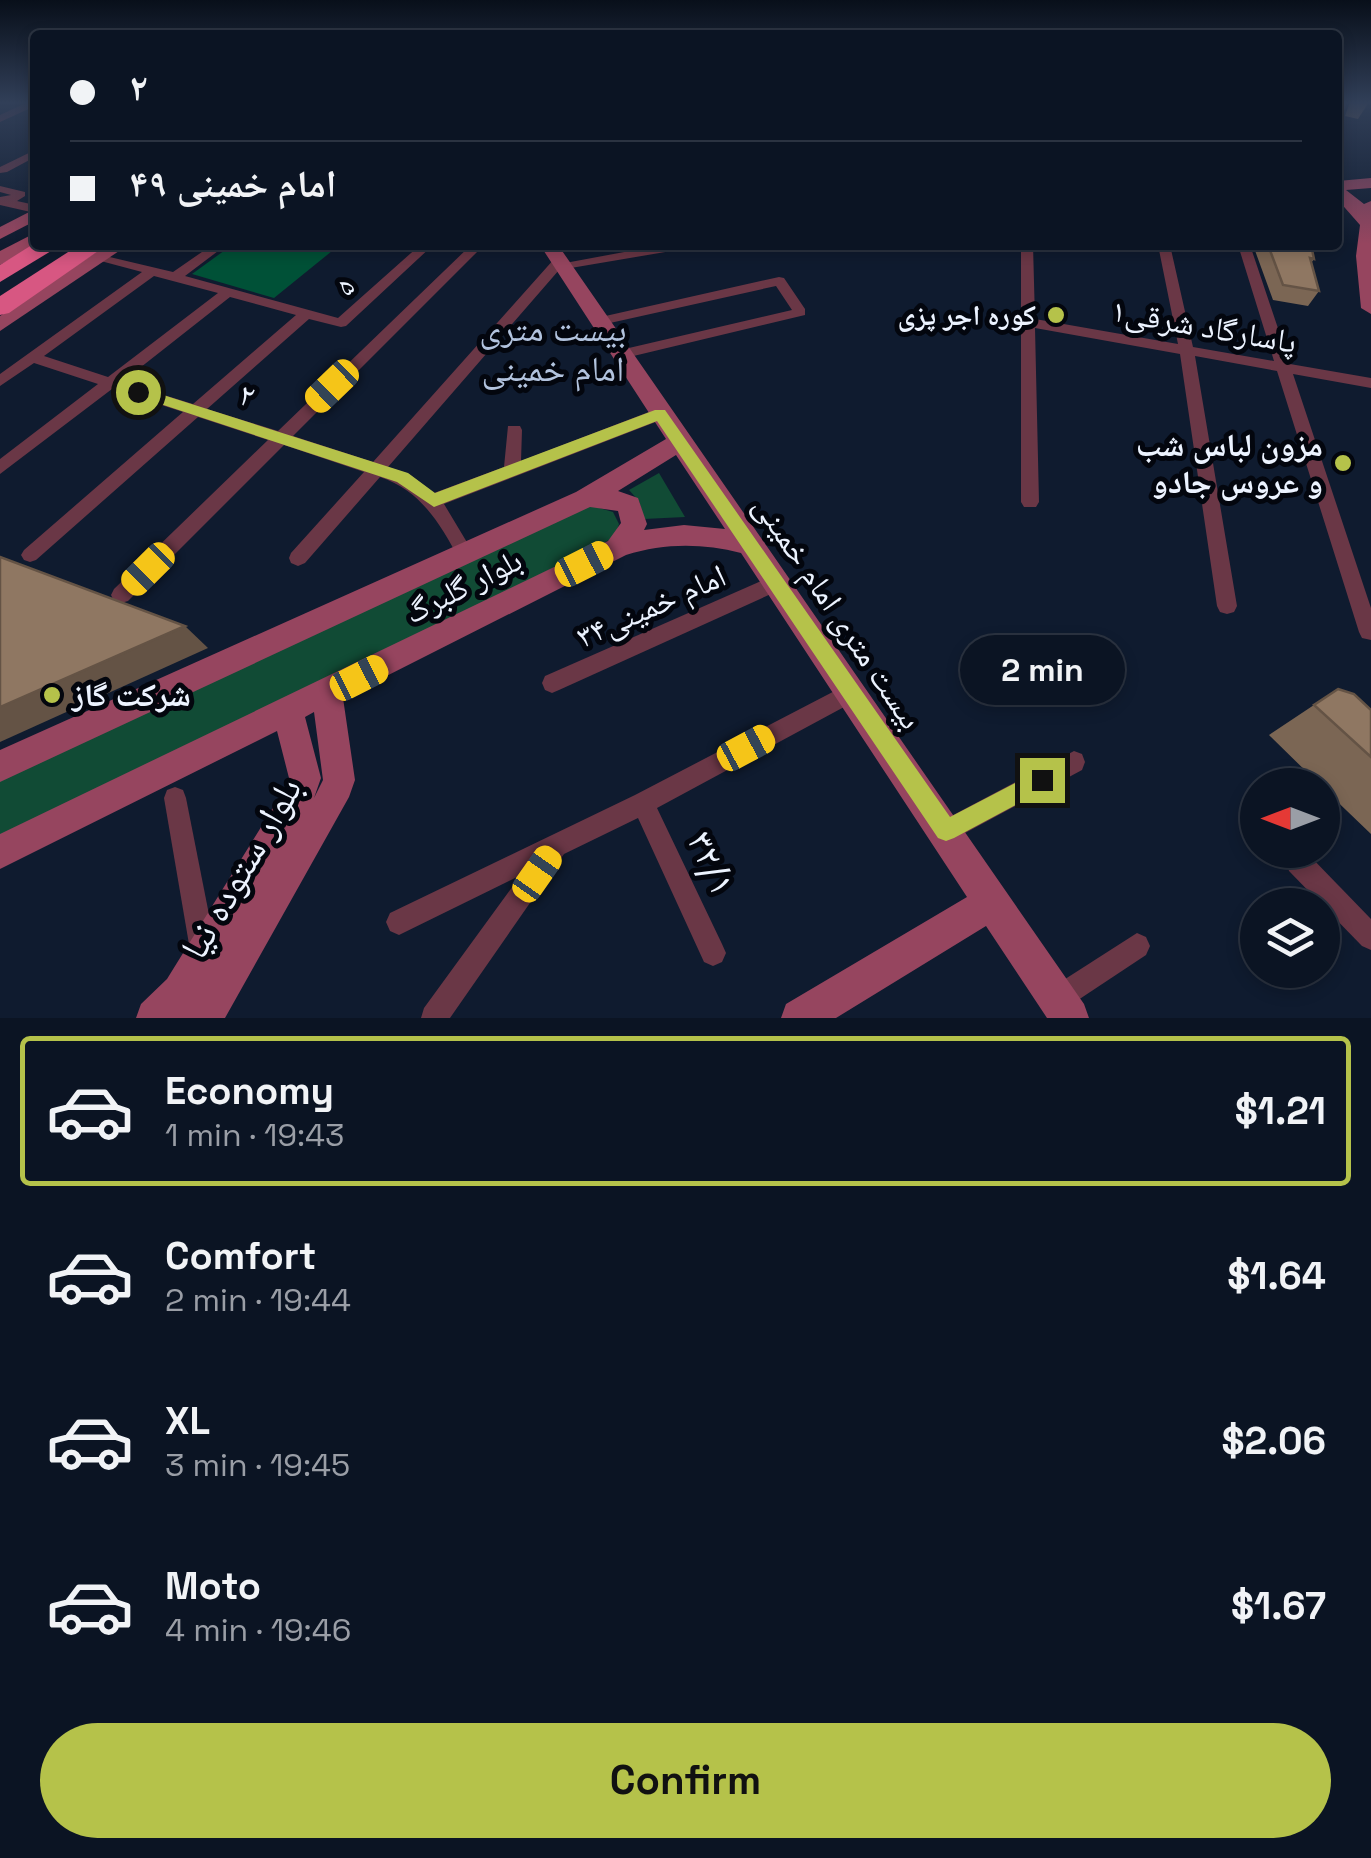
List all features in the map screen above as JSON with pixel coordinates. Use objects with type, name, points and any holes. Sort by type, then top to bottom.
[{"type":"highway","points":[[0,267],[30,236]]},
{"type":"highway","points":[[0,275],[30,238]]},
{"type":"highway","points":[[0,307],[98,251]]},
{"type":"street","points":[[3,170],[30,156]]},
{"type":"street","points":[[1342,188],[1371,184]]},
{"type":"street","points":[[0,189],[21,194],[4,202],[30,223]]},
{"type":"street","points":[[1342,193],[1369,214],[1365,274],[1371,308]]},
{"type":"street","points":[[0,234],[30,230]]},
{"type":"street","points":[[0,259],[30,235]]},
{"type":"street","points":[[175,277],[213,250]]},
{"type":"street","name":"۵","points":[[307,313],[342,323],[421,250]]},
{"type":"street","points":[[121,595],[472,250]]},
{"type":"street","points":[[298,558],[558,258],[635,250]]},
{"type":"street","points":[[1027,250],[1030,502]]},
{"type":"street","points":[[1165,250],[1187,351],[1227,606]]},
{"type":"street","points":[[1246,250],[1369,632]]},
{"type":"street","points":[[0,325],[98,251],[152,271],[307,313]]},
{"type":"street","name":"بیست متری امام خمینی","points":[[558,258],[678,442],[1064,1008]]},
{"type":"street","points":[[0,381],[152,271]]},
{"type":"street","points":[[601,321],[778,281],[800,312],[622,354]]},
{"type":"street","points":[[0,468],[228,292]]},
{"type":"street","points":[[30,556],[307,313]]},
{"type":"street","name":"پاسارگاد شرقی۱","points":[[1028,322],[1371,383]]},
{"type":"street","name":"۲","points":[[33,358],[403,478],[434,501],[450,522],[465,554]]},
{"type":"street","points":[[434,501],[660,414]]},
{"type":"street","points":[[512,469],[514,430]]},
{"type":"street","name":"بلوار گلبرگ","points":[[0,766],[585,499],[678,442]]},
{"type":"street","points":[[585,499],[609,496],[628,505],[634,524],[617,548]]},
{"type":"street","name":"بلوار گلبرگ","points":[[0,852],[617,548],[666,534],[723,537],[752,546]]},
{"type":"street","name":"امام خمینی۳۴","points":[[552,683],[776,583]]},
{"type":"street","name":"بلوار ستوده نیا","points":[[200,1018],[211,1006],[333,797],[339,780],[327,694]]},
{"type":"street","points":[[400,922],[643,804],[850,694]]},
{"type":"street","name":"بلوار ستوده نیا","points":[[155,1018],[180,992],[297,800],[305,778],[288,712]]},
{"type":"street","points":[[301,764],[304,751],[316,740],[330,743],[334,750]]},
{"type":"street","points":[[946,830],[1074,762]]},
{"type":"street","points":[[175,798],[204,954]]},
{"type":"street","name":"۳۲/۱","points":[[643,804],[713,953]]},
{"type":"street","points":[[434,1018],[558,846]]},
{"type":"street","points":[[1304,868],[1371,937]]},
{"type":"street","points":[[800,1018],[992,902]]},
{"type":"street","points":[[1064,1008],[1137,946]]},
{"type":"green space","points":[[225,250],[332,251],[274,298],[192,274]]},
{"type":"green space","points":[[659,473],[685,517],[644,519],[639,501],[629,490]]},
{"type":"green space","points":[[589,505],[613,512],[619,524],[615,537],[403,645],[0,839],[0,781]]},
{"type":"building","points":[[1270,250],[1312,250],[1314,259],[1310,258],[1319,291],[1283,285]]},
{"type":"building","name":"شرکت گاز","points":[[0,557],[185,626],[0,707]]},
{"type":"building","points":[[1338,689],[1354,694],[1371,710],[1371,757],[1314,705]]},
{"type":"place","name":"کوره اجر پزی","points":[[1056,315]]},
{"type":"place","name":"مزون لباس شب و عروس جادو","points":[[1343,463]]},
{"type":"place","name":"شرکت گاز","points":[[52,695]]},
{"type":"district","name":"بیست متری امام خمینی","points":[[553,349]]},
{"type":"route","points":[[138,392],[403,478],[434,501],[660,414],[946,830],[1042,780]]}]
